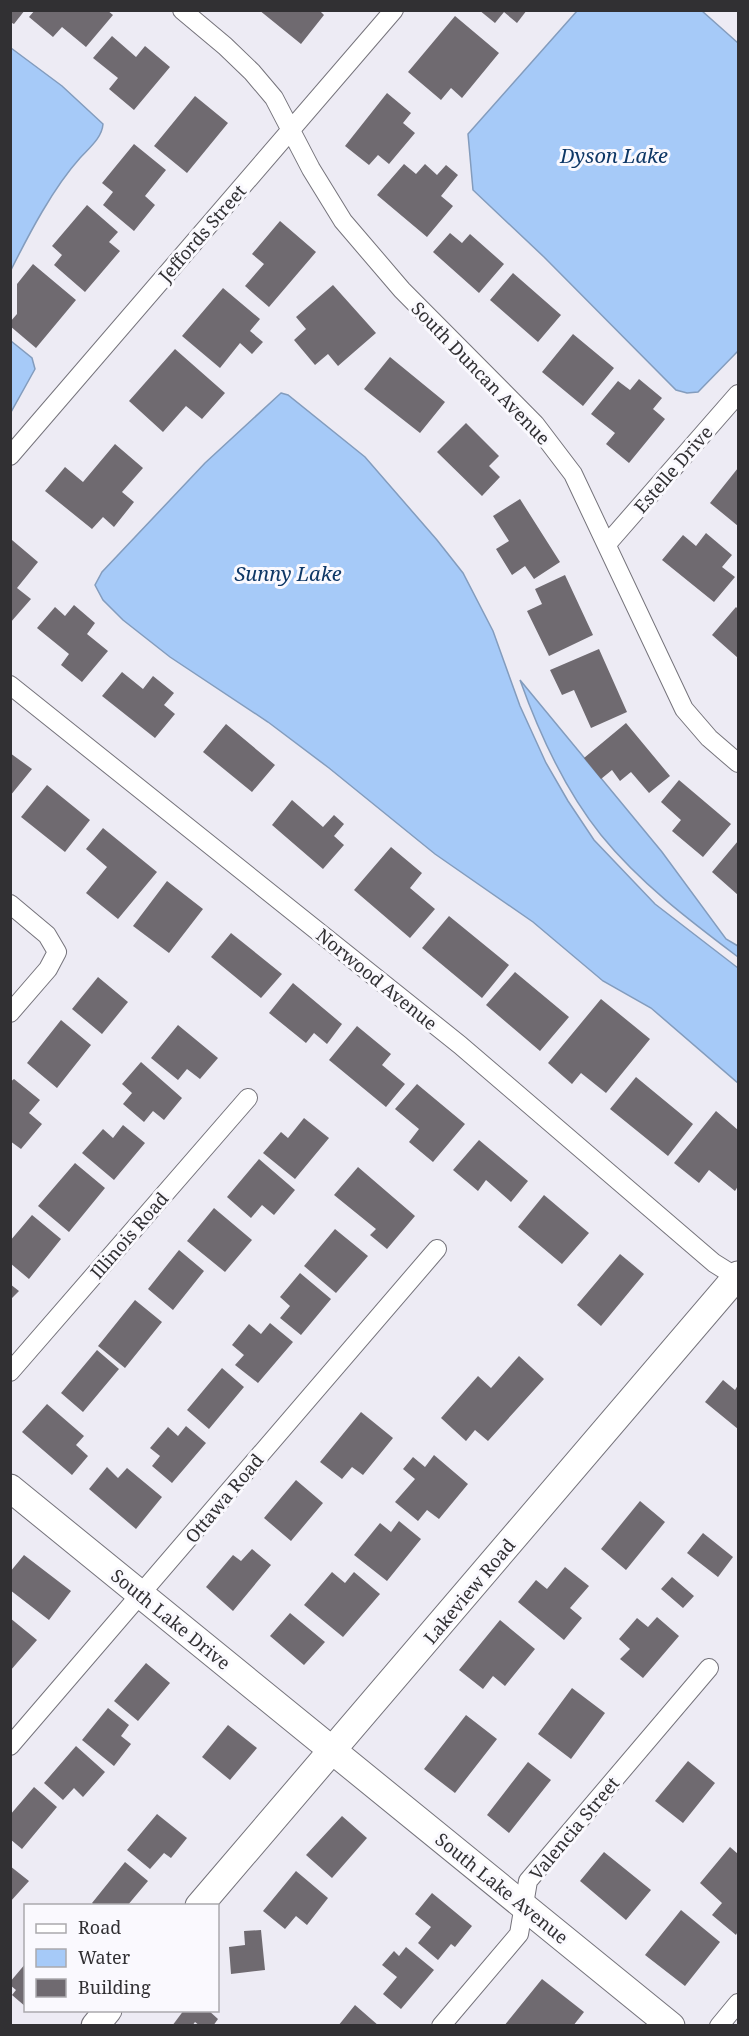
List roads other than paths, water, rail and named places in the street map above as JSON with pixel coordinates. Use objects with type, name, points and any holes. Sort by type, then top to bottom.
[{"type":"street","name":"South Duncan Avenue","points":[[182,10],[225,46],[252,72],[274,98],[311,169],[343,221],[402,290],[535,424],[573,474],[684,709],[709,738],[738,763]]},
{"type":"street","name":"Jeffords Street","points":[[10,456],[394,10]]},
{"type":"street","name":"Estelle Drive","points":[[607,544],[738,394]]},
{"type":"street","name":"Norwood Avenue","points":[[10,685],[460,1045],[714,1263],[738,1277]]},
{"type":"street","points":[[10,904],[47,934],[57,952],[48,969],[10,1013]]},
{"type":"street","name":"Illinois Road","points":[[10,1372],[248,1098]]},
{"type":"street","name":"Ottawa Road","points":[[10,1746],[437,1249]]},
{"type":"street","name":"Lakeview Road","points":[[200,1904],[738,1277]]},
{"type":"street","name":"South Lake Drive","points":[[10,1488],[333,1750]]},
{"type":"street","name":"Valencia Street","points":[[441,2025],[519,1934],[528,1881],[709,1668]]},
{"type":"street","name":"South Lake Avenue","points":[[333,1750],[671,2025]]},
{"type":"street","points":[[719,2025],[738,2003]]},
{"type":"street","points":[[95,2025],[106,2012]]},
{"type":"water","name":"Dyson Lake","points":[[577,11],[702,11],[738,43],[738,351],[698,392],[687,393],[676,390],[544,257],[473,190],[468,134]]},
{"type":"water","points":[[11,48],[62,86],[103,124],[98,138],[70,170],[51,197],[11,270]]},
{"type":"water","points":[[11,341],[32,358],[35,369],[11,412]]},
{"type":"water","name":"Sunny Lake","points":[[281,393],[288,395],[365,457],[463,573],[493,631],[520,706],[546,763],[594,840],[655,904],[738,968],[738,1083],[651,1008],[603,981],[533,922],[435,854],[268,722],[170,657],[123,620],[103,600],[95,585],[102,572],[205,463]]},
{"type":"water","points":[[520,680],[662,852],[726,939],[738,946],[738,957],[683,915],[649,885],[601,835],[576,799],[554,760]]}]
